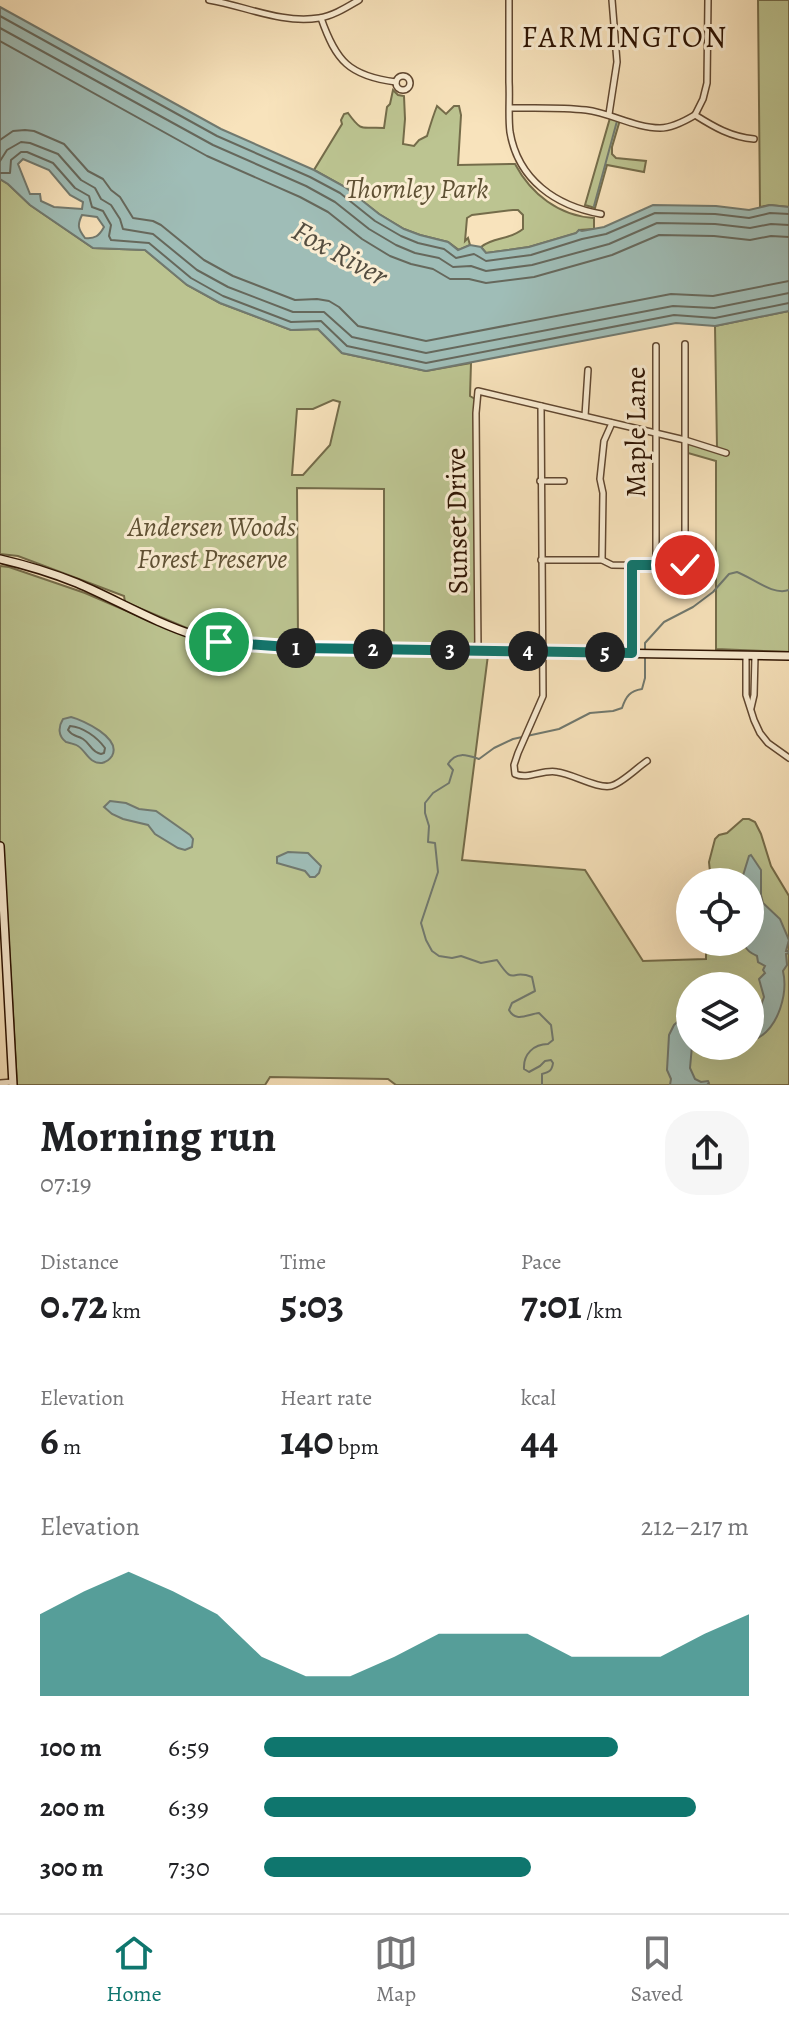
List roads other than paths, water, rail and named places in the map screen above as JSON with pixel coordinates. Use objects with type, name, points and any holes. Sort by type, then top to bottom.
[{"type":"main road","points":[[0,559],[77,583],[177,629],[219,642],[287,648],[789,656]]},
{"type":"main road","points":[[0,846],[3,970],[13,1084]]},
{"type":"street","points":[[209,0],[288,18],[321,18],[359,0]]},
{"type":"street","points":[[509,0],[510,133],[519,159],[533,181],[554,198],[581,210],[601,214]]},
{"type":"street","points":[[609,114],[617,62],[612,0]]},
{"type":"street","points":[[510,108],[586,110],[662,129],[681,123],[695,115],[707,83],[708,0]]},
{"type":"street","points":[[321,18],[328,39],[341,60],[362,75],[396,82]]},
{"type":"street","points":[[695,115],[715,128],[738,137],[754,139]]},
{"type":"street","points":[[541,560],[602,560],[612,565],[685,565],[685,344]]},
{"type":"street","name":"Maple Lane","points":[[656,346],[656,566]]},
{"type":"street","points":[[585,416],[588,370]]},
{"type":"street","name":"Sunset Drive","points":[[478,651],[478,391],[541,406]]},
{"type":"street","points":[[647,761],[611,786],[593,785],[557,771],[521,777],[515,774],[518,753],[543,696],[541,406],[685,440],[726,453]]},
{"type":"street","points":[[602,560],[603,493],[600,479],[604,441],[612,423]]},
{"type":"street","points":[[540,481],[564,481]]},
{"type":"street","points":[[632,565],[635,653]]},
{"type":"street","points":[[746,655],[746,695],[760,733],[789,758]]},
{"type":"street","points":[[751,709],[755,656]]},
{"type":"street","points":[[0,1083],[13,1084]]},
{"type":"water","name":"Fox River","points":[[0,7],[221,129],[345,187],[404,229],[448,242],[458,250],[470,245],[481,247],[486,253],[529,247],[579,230],[604,227],[653,205],[749,210],[770,205],[789,207],[789,311],[715,326],[676,323],[426,371],[342,353],[318,329],[291,330],[220,303],[187,285],[145,250],[93,248],[30,205],[0,179]],"holes":[[[23,159],[49,170],[70,195],[83,202],[82,209],[54,207],[41,201],[40,194],[30,194],[18,164]],[[82,215],[97,217],[104,227],[100,233],[85,238],[79,224]]]},
{"type":"water","points":[[71,717],[107,737],[114,749],[110,758],[102,763],[94,761],[78,746],[63,740],[60,725],[63,719]]},
{"type":"water","points":[[110,801],[156,811],[190,835],[192,847],[185,850],[178,848],[155,834],[148,825],[112,814],[104,807]]},
{"type":"water","points":[[288,852],[308,853],[321,866],[319,873],[310,877],[305,871],[277,863],[277,857]]},
{"type":"water","points":[[751,855],[760,868],[745,868]]},
{"type":"water","points":[[764,904],[780,919],[789,940],[786,951],[789,953],[786,954],[787,965],[783,971],[783,999],[776,1017],[764,1034],[765,966],[758,962],[757,956],[764,956]]},
{"type":"water","points":[[676,1023],[676,1060],[691,1060],[690,1068],[695,1079],[708,1081],[707,1085],[670,1085],[667,1070],[669,1035]]},
{"type":"waterway","points":[[594,206],[617,121]]},
{"type":"waterway","points":[[542,1085],[542,1074],[551,1069],[551,1060],[529,1072],[524,1069],[524,1064],[530,1051],[553,1040],[551,1025],[539,1013],[519,1017],[509,1010],[512,1003],[535,991],[532,977],[510,975],[497,960],[481,963],[461,956],[439,956],[426,940],[421,923],[438,872],[435,843],[428,842],[425,803],[433,793],[449,783],[453,770],[448,764],[455,757],[466,755],[479,759],[513,739],[559,729],[590,713],[622,708],[629,695],[642,689],[645,643],[664,622],[693,607],[713,592],[729,574],[737,572],[776,591],[789,590]]},
{"type":"district","name":"FARMINGTON","points":[[625,37]]},
{"type":"park label","name":"Thornley Park","points":[[417,189]]},
{"type":"park label","name":"Andersen Woods Forest Preserve","points":[[212,543]]}]
